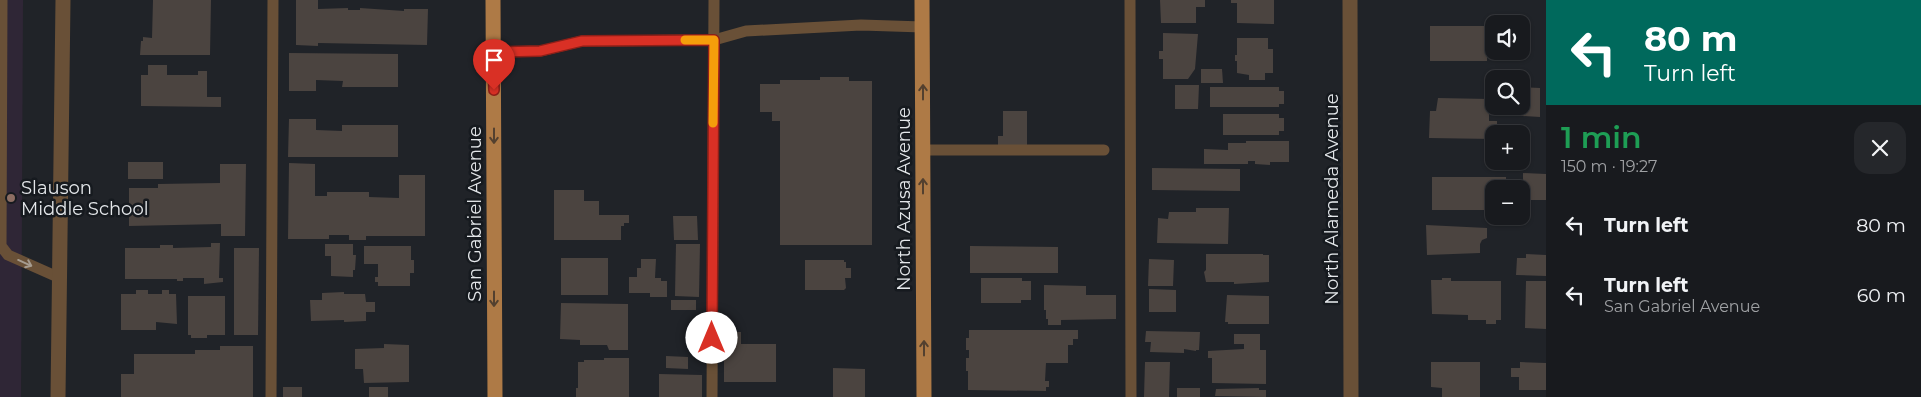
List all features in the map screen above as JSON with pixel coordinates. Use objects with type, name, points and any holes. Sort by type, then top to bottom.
[{"type":"main road","name":"San Gabriel Avenue","points":[[493,0],[495,397]]},
{"type":"main road","name":"North Azusa Avenue","points":[[922,0],[924,397]]},
{"type":"street","points":[[58,397],[63,0]]},
{"type":"street","name":"North Alameda Avenue","points":[[1350,0],[1350,397]]},
{"type":"lane","points":[[2,0],[1,246],[8,255],[60,278]]},
{"type":"lane","points":[[271,397],[273,0]]},
{"type":"lane","points":[[712,397],[714,0]]},
{"type":"lane","points":[[1130,0],[1131,397]]},
{"type":"lane","points":[[493,52],[540,51],[582,41],[714,40],[746,31],[861,25],[922,27]]},
{"type":"lane","points":[[923,150],[1104,150]]},
{"type":"shaded area","name":"Slauson Middle School","points":[[0,0],[23,0],[21,397],[0,397]]},
{"type":"building","points":[[153,0],[211,0],[210,55],[140,55],[143,37],[152,38]]},
{"type":"building","points":[[296,0],[318,0],[318,9],[348,8],[348,10],[360,10],[360,8],[404,11],[404,9],[428,9],[427,45],[318,43],[318,46],[296,45]]},
{"type":"building","points":[[1160,0],[1205,0],[1205,7],[1196,7],[1196,23],[1161,23]]},
{"type":"building","points":[[1231,0],[1274,0],[1274,24],[1237,23],[1237,3],[1231,3]]},
{"type":"building","points":[[1430,26],[1485,26],[1485,60],[1487,61],[1430,61]]},
{"type":"building","points":[[1163,33],[1198,34],[1195,69],[1188,79],[1163,79],[1163,59],[1159,59],[1159,51],[1163,51]]},
{"type":"building","points":[[1237,38],[1268,38],[1268,49],[1273,49],[1273,73],[1265,73],[1265,80],[1249,80],[1249,75],[1237,73],[1235,55],[1237,55]]},
{"type":"building","points":[[289,53],[398,54],[398,87],[342,87],[343,81],[316,80],[316,91],[289,91]]},
{"type":"building","points":[[148,65],[167,65],[167,75],[198,75],[198,71],[207,71],[207,97],[221,97],[221,107],[141,106],[141,75],[148,75]]},
{"type":"building","points":[[1201,69],[1222,69],[1223,83],[1201,83]]},
{"type":"building","points":[[820,77],[849,77],[849,81],[872,81],[872,245],[780,245],[780,121],[772,121],[772,112],[760,112],[760,84],[780,84],[780,80],[820,80]]},
{"type":"building","points":[[1175,85],[1199,85],[1198,109],[1175,109]]},
{"type":"building","points":[[1210,87],[1279,87],[1279,91],[1284,91],[1284,104],[1279,104],[1279,107],[1210,107]]},
{"type":"building","points":[[1530,87],[1540,88],[1540,117],[1508,115],[1530,115]]},
{"type":"building","points":[[1438,98],[1485,99],[1485,115],[1489,115],[1489,121],[1497,121],[1497,125],[1485,125],[1485,139],[1429,138],[1430,111],[1436,111]]},
{"type":"building","points":[[1003,111],[1027,111],[1027,146],[998,146],[998,136],[1003,136]]},
{"type":"building","points":[[1223,114],[1279,114],[1279,118],[1284,118],[1284,131],[1279,131],[1279,135],[1223,135]]},
{"type":"building","points":[[289,119],[316,119],[316,130],[342,131],[342,125],[398,125],[398,157],[288,157]]},
{"type":"building","points":[[1246,141],[1289,141],[1289,162],[1270,162],[1270,165],[1255,164],[1255,161],[1248,161],[1248,164],[1204,164],[1204,149],[1228,150],[1228,143],[1246,143]]},
{"type":"building","points":[[128,162],[163,162],[163,179],[128,179]]},
{"type":"building","points":[[289,163],[315,164],[315,196],[327,196],[327,192],[369,192],[369,197],[399,198],[399,175],[425,175],[425,236],[366,236],[366,240],[349,240],[349,235],[329,235],[329,239],[288,239]]},
{"type":"building","points":[[220,164],[246,164],[245,236],[221,236],[221,224],[129,226],[129,188],[158,188],[158,184],[220,183]]},
{"type":"building","points":[[1152,168],[1240,169],[1240,191],[1152,190]]},
{"type":"building","points":[[1523,173],[1546,174],[1546,200],[1530,200],[1530,180],[1523,180]]},
{"type":"building","points":[[1432,177],[1506,177],[1506,180],[1485,180],[1485,210],[1432,210]]},
{"type":"building","points":[[554,190],[584,190],[584,201],[599,201],[599,215],[629,215],[629,223],[624,223],[624,226],[621,226],[621,240],[554,240]]},
{"type":"building","points":[[1196,208],[1229,208],[1228,244],[1157,243],[1158,218],[1168,219],[1169,212],[1196,212]]},
{"type":"building","points":[[673,216],[697,216],[698,240],[674,240]]},
{"type":"building","points":[[1426,225],[1487,228],[1487,238],[1482,240],[1480,244],[1480,253],[1427,255]]},
{"type":"building","points":[[211,243],[220,243],[219,278],[223,278],[223,282],[204,284],[204,278],[183,278],[183,281],[177,281],[177,279],[125,279],[125,248],[160,248],[160,245],[173,245],[173,248],[211,247]]},
{"type":"building","points":[[325,244],[353,244],[353,255],[356,255],[353,277],[331,276],[331,256],[325,256]]},
{"type":"building","points":[[676,244],[700,244],[699,297],[675,296]]},
{"type":"building","points":[[364,246],[411,246],[411,260],[414,260],[414,273],[410,273],[410,286],[378,286],[378,282],[375,282],[375,277],[378,277],[378,264],[364,264]]},
{"type":"building","points":[[970,246],[1058,247],[1058,273],[970,273]]},
{"type":"building","points":[[234,248],[259,248],[258,335],[234,335]]},
{"type":"building","points":[[1206,254],[1269,255],[1269,282],[1234,284],[1234,282],[1206,282],[1204,272],[1206,270]]},
{"type":"building","points":[[1526,254],[1546,255],[1546,276],[1516,275],[1517,258],[1526,258]]},
{"type":"building","points":[[561,258],[608,258],[608,295],[561,295]]},
{"type":"building","points":[[641,259],[656,259],[655,278],[667,281],[667,297],[650,297],[650,293],[629,293],[629,277],[637,277],[637,268],[641,268]]},
{"type":"building","points":[[1149,259],[1174,260],[1173,286],[1148,286]]},
{"type":"building","points":[[805,260],[844,260],[846,268],[851,268],[851,278],[845,278],[846,288],[844,290],[805,290]]},
{"type":"building","points":[[981,278],[1022,278],[1022,281],[1031,281],[1031,300],[1021,300],[1021,303],[981,303]]},
{"type":"building","points":[[1442,278],[1451,278],[1451,281],[1501,281],[1501,320],[1496,320],[1496,324],[1486,324],[1486,320],[1468,320],[1468,315],[1432,314],[1431,280],[1442,280]]},
{"type":"building","points":[[1526,281],[1546,281],[1546,329],[1525,328]]},
{"type":"building","points":[[1044,285],[1086,286],[1086,295],[1116,295],[1116,319],[1061,320],[1061,325],[1048,325],[1046,310],[1044,310]]},
{"type":"building","points":[[1149,289],[1176,290],[1176,312],[1149,312]]},
{"type":"building","points":[[136,290],[148,290],[148,294],[162,294],[162,290],[169,290],[169,294],[176,294],[177,324],[156,322],[156,330],[121,330],[121,294],[136,294]]},
{"type":"building","points":[[344,292],[344,294],[365,294],[366,302],[375,302],[375,312],[366,312],[366,321],[311,321],[310,300],[322,300],[322,293]]},
{"type":"building","points":[[1227,295],[1269,296],[1269,324],[1228,324],[1228,322],[1225,322]]},
{"type":"building","points":[[188,296],[225,296],[225,335],[207,335],[207,338],[191,338],[191,335],[188,335]]},
{"type":"building","points":[[671,300],[696,300],[696,310],[671,310]]},
{"type":"building","points":[[561,303],[628,304],[628,350],[609,350],[607,345],[580,345],[580,340],[560,339]]},
{"type":"building","points":[[969,330],[1078,330],[1078,339],[1073,339],[1073,345],[1068,345],[1068,363],[1046,363],[1045,381],[1049,381],[1049,387],[1046,387],[1046,391],[968,390],[966,358],[969,358],[969,350],[966,350],[966,338],[969,338]]},
{"type":"building","points":[[1146,331],[1200,332],[1199,350],[1184,349],[1184,353],[1150,352],[1151,342],[1145,342]]},
{"type":"building","points":[[731,332],[741,332],[741,344],[776,344],[776,382],[724,382],[724,344],[731,344]]},
{"type":"building","points":[[1234,334],[1260,334],[1260,350],[1266,350],[1266,384],[1212,383],[1212,358],[1208,358],[1208,351],[1244,349],[1244,344],[1234,344]]},
{"type":"building","points":[[384,344],[409,345],[409,382],[364,383],[363,369],[355,369],[355,349],[384,348]]},
{"type":"building","points":[[220,346],[253,346],[253,397],[121,397],[121,374],[134,374],[134,354],[195,354],[195,350],[220,350]]},
{"type":"building","points":[[666,356],[688,357],[688,369],[666,368]]},
{"type":"building","points":[[604,358],[629,358],[629,397],[576,397],[578,362],[584,362],[584,360],[604,360]]},
{"type":"building","points":[[1145,362],[1170,362],[1169,397],[1144,397]]},
{"type":"building","points":[[1431,362],[1480,362],[1480,397],[1442,397],[1442,388],[1431,387]]},
{"type":"building","points":[[1520,362],[1546,363],[1546,390],[1519,390],[1519,377],[1511,377],[1511,368],[1520,368]]},
{"type":"building","points":[[833,368],[865,369],[865,397],[833,397]]},
{"type":"building","points":[[659,374],[702,375],[702,397],[659,397]]},
{"type":"building","points":[[283,387],[302,387],[302,397],[283,397]]},
{"type":"building","points":[[369,387],[388,387],[388,397],[369,397]]},
{"type":"building","points":[[1177,388],[1200,388],[1200,397],[1177,397]]},
{"type":"building","points":[[1259,388],[1259,390],[1266,390],[1266,397],[1215,396],[1216,389]]},
{"type":"slow traffic","points":[[685,40],[714,40],[713,123]]},
{"type":"place","name":"Slauson Middle School","points":[[11,198]]},
{"type":"route","points":[[494,90],[493,52],[540,51],[582,41],[714,40],[712,338]]}]
